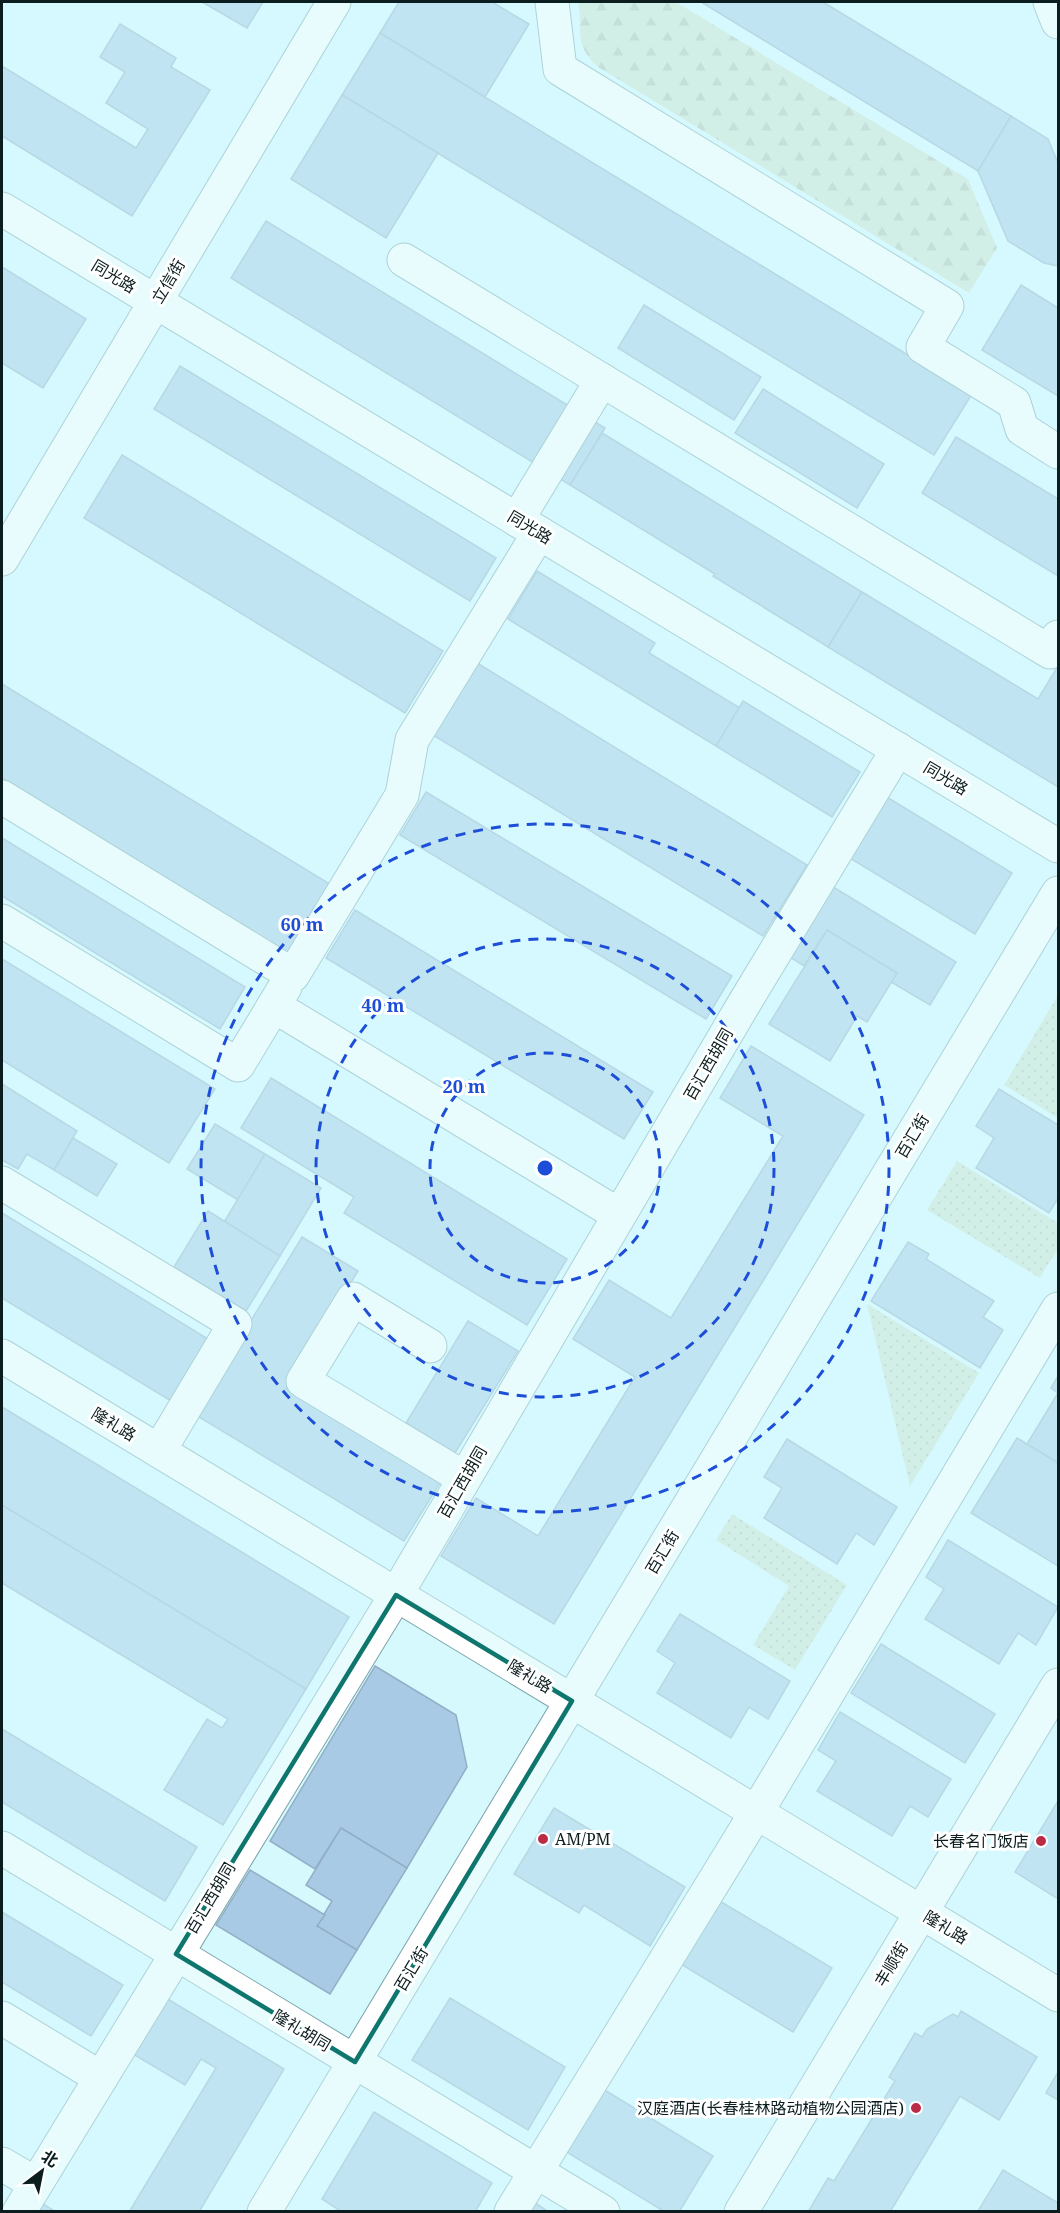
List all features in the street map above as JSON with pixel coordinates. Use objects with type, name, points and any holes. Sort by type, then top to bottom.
[{"type":"street","name":"立信街","points":[[2,559],[334,2]]},
{"type":"street","points":[[552,2],[560,69],[947,306],[922,347],[1014,403],[1022,429],[1059,452]]},
{"type":"street","points":[[1050,2],[1059,22]]},
{"type":"street","name":"同光路","points":[[2,208],[1059,846]]},
{"type":"street","points":[[404,260],[1050,652],[1059,638]]},
{"type":"street","points":[[2,921],[238,1065],[402,795],[412,740],[528,526],[602,380]]},
{"type":"street","name":"百汇西胡同","points":[[19,2211],[396,1595],[742,1007],[898,749]]},
{"type":"street","points":[[2,797],[292,975]]},
{"type":"street","name":"百汇街","points":[[264,2211],[1059,893]]},
{"type":"street","points":[[274,1006],[619,1215]]},
{"type":"street","points":[[2,1183],[235,1324],[159,1451]]},
{"type":"street","points":[[430,1346],[353,1299],[303,1381],[464,1478]]},
{"type":"street","points":[[511,2211],[756,1813],[1059,1309]]},
{"type":"street","name":"隆礼路","points":[[2,1356],[1059,1995]]},
{"type":"street","name":"丰顺街","points":[[741,2211],[1059,1685]]},
{"type":"street","name":"隆礼胡同","points":[[2,1848],[603,2211]]},
{"type":"street","points":[[2,2018],[100,2078]]},
{"type":"street","points":[[2,2164],[36,2184]]},
{"type":"highlighted area","points":[[396,1595],[572,1701],[355,2062],[176,1954]]},
{"type":"green space","points":[[578,2],[676,2],[968,179],[997,248],[969,293],[598,67],[590,59],[582,44]]},
{"type":"green space","points":[[1058,998],[1058,1118],[1004,1085]]},
{"type":"green space","points":[[957,1161],[1058,1223],[1058,1248],[1040,1278],[927,1210]]},
{"type":"green space","points":[[867,1304],[979,1373],[910,1486]]},
{"type":"green space","points":[[732,1514],[847,1585],[795,1670],[753,1645],[789,1586],[716,1540]]},
{"type":"building","points":[[202,2],[263,2],[247,28]]},
{"type":"building","points":[[399,2],[492,2],[529,24],[485,97],[380,33]]},
{"type":"building","points":[[701,2],[823,2],[1011,116],[978,171]]},
{"type":"building","points":[[120,24],[176,58],[171,67],[210,90],[132,216],[2,136],[2,66],[136,148],[148,129],[106,103],[125,72],[100,57]]},
{"type":"building","points":[[380,33],[972,394],[934,455],[342,95]]},
{"type":"building","points":[[342,95],[438,153],[386,238],[291,179]]},
{"type":"building","points":[[1011,116],[1048,139],[1058,163],[1058,266],[1044,263],[1008,241],[978,171]]},
{"type":"building","points":[[266,221],[605,428],[570,485],[231,278]]},
{"type":"building","points":[[2,267],[86,319],[43,388],[2,363]]},
{"type":"building","points":[[1021,285],[1058,308],[1058,396],[982,350]]},
{"type":"building","points":[[644,305],[761,377],[734,420],[618,348]]},
{"type":"building","points":[[180,366],[496,558],[470,601],[154,409]]},
{"type":"building","points":[[763,389],[884,464],[857,508],[735,433]]},
{"type":"building","points":[[602,433],[862,592],[828,647],[570,485]]},
{"type":"building","points":[[956,437],[1058,499],[1058,576],[922,493]]},
{"type":"building","points":[[122,455],[443,651],[405,713],[84,518]]},
{"type":"building","points":[[537,571],[655,643],[649,653],[740,708],[716,746],[508,619]]},
{"type":"building","points":[[862,592],[1038,699],[1058,666],[1058,787],[828,647]]},
{"type":"building","points":[[477,663],[807,865],[763,936],[433,735]]},
{"type":"building","points":[[2,684],[333,886],[291,955],[2,778]]},
{"type":"building","points":[[743,701],[860,772],[832,817],[716,746]]},
{"type":"building","points":[[426,792],[732,976],[706,1019],[400,835]]},
{"type":"building","points":[[885,796],[1012,873],[975,934],[848,857]]},
{"type":"building","points":[[2,838],[245,987],[220,1029],[2,896]]},
{"type":"building","points":[[825,882],[956,962],[930,1005],[891,982],[897,973],[827,930],[804,966],[782,952]]},
{"type":"building","points":[[355,910],[653,1092],[624,1139],[326,958]]},
{"type":"building","points":[[827,930],[897,973],[867,1022],[857,1016],[830,1061],[769,1024]]},
{"type":"building","points":[[2,959],[215,1089],[169,1163],[2,1060]]},
{"type":"building","points":[[751,1046],[864,1115],[554,1624],[441,1556],[476,1498],[538,1536],[635,1377],[573,1339],[609,1280],[671,1318],[783,1136],[720,1098]]},
{"type":"building","points":[[271,1078],[567,1259],[527,1325],[344,1213],[354,1197],[241,1128]]},
{"type":"building","points":[[2,1084],[77,1131],[54,1170],[27,1154],[18,1169],[2,1160]]},
{"type":"building","points":[[999,1089],[1058,1125],[1058,1198],[1049,1213],[976,1168],[994,1138],[976,1126]]},
{"type":"building","points":[[215,1124],[265,1154],[238,1200],[187,1169]]},
{"type":"building","points":[[73,1138],[117,1164],[97,1196],[54,1170]]},
{"type":"building","points":[[265,1154],[321,1188],[280,1256],[224,1222]]},
{"type":"building","points":[[208,1211],[280,1256],[246,1311],[174,1267]]},
{"type":"building","points":[[2,1213],[213,1342],[176,1404],[2,1298]]},
{"type":"building","points":[[302,1237],[358,1271],[286,1389],[440,1483],[404,1541],[194,1414]]},
{"type":"building","points":[[908,1242],[929,1254],[926,1259],[994,1301],[983,1317],[1003,1330],[980,1368],[871,1301]]},
{"type":"building","points":[[468,1321],[518,1351],[455,1453],[406,1423]]},
{"type":"building","points":[[1058,1376],[1058,1393],[1051,1388]]},
{"type":"building","points":[[1058,1393],[1058,1463],[1027,1444]]},
{"type":"building","points":[[2,1407],[349,1617],[306,1689],[2,1505]]},
{"type":"building","points":[[1017,1438],[1058,1463],[1058,1566],[971,1513]]},
{"type":"building","points":[[787,1439],[897,1507],[874,1545],[856,1533],[837,1564],[764,1518],[782,1488],[764,1477]]},
{"type":"building","points":[[2,1505],[306,1689],[223,1825],[164,1790],[207,1719],[222,1728],[228,1719],[2,1583]]},
{"type":"building","points":[[948,1540],[1058,1607],[1036,1645],[1018,1633],[999,1664],[925,1619],[944,1589],[926,1577]]},
{"type":"building","points":[[680,1614],[790,1681],[768,1719],[749,1707],[731,1738],[657,1693],[675,1663],[657,1651]]},
{"type":"building","points":[[881,1644],[995,1714],[965,1763],[851,1693]]},
{"type":"building","points":[[375,1666],[456,1715],[467,1767],[407,1868],[341,1828],[315,1869],[270,1841]]},
{"type":"building","points":[[840,1712],[951,1779],[928,1817],[910,1806],[892,1836],[817,1791],[836,1761],[818,1750]]},
{"type":"building","points":[[2,1729],[197,1847],[165,1901],[2,1802]]},
{"type":"building","points":[[1058,1801],[1058,1899],[1015,1872]]},
{"type":"building","points":[[554,1808],[685,1887],[650,1946],[584,1905],[579,1913],[514,1874]]},
{"type":"building","points":[[341,1828],[407,1868],[357,1950],[317,1926],[332,1901],[306,1885]]},
{"type":"building","points":[[250,1870],[325,1915],[317,1926],[357,1950],[330,1994],[216,1925]]},
{"type":"building","points":[[718,1900],[832,1968],[793,2032],[679,1963]]},
{"type":"building","points":[[2,1912],[123,1985],[91,2036],[2,1982]]},
{"type":"building","points":[[166,1998],[284,2069],[199,2212],[129,2212],[216,2068],[201,2059],[185,2085],[133,2054]]},
{"type":"building","points":[[450,1998],[565,2067],[528,2130],[412,2060]]},
{"type":"building","name":"汉庭酒店(长春桂林路动植物公园酒店)","points":[[961,2011],[1037,2057],[999,2120],[960,2096],[890,2212],[808,2212],[828,2178],[834,2181],[895,2081],[889,2077],[915,2033],[922,2037],[927,2029],[953,2014],[958,2017]]},
{"type":"building","points":[[1058,2072],[1058,2100],[1046,2093]]},
{"type":"building","points":[[598,2086],[713,2156],[679,2212],[665,2212],[560,2148]]},
{"type":"building","points":[[374,2112],[492,2183],[475,2212],[342,2212],[322,2199]]},
{"type":"building","points":[[1003,2170],[1058,2203],[1058,2212],[978,2211]]},
{"type":"building","points":[[535,2203],[549,2212],[529,2212]]},
{"type":"building","points":[[43,2204],[56,2212],[38,2212]]},
{"type":"place","name":"AM/PM","points":[[543,1839]]},
{"type":"place","name":"长春名门饭店","points":[[1041,1841]]},
{"type":"place","name":"汉庭酒店(长春桂林路动植物公园酒店)","points":[[916,2108]]}]
